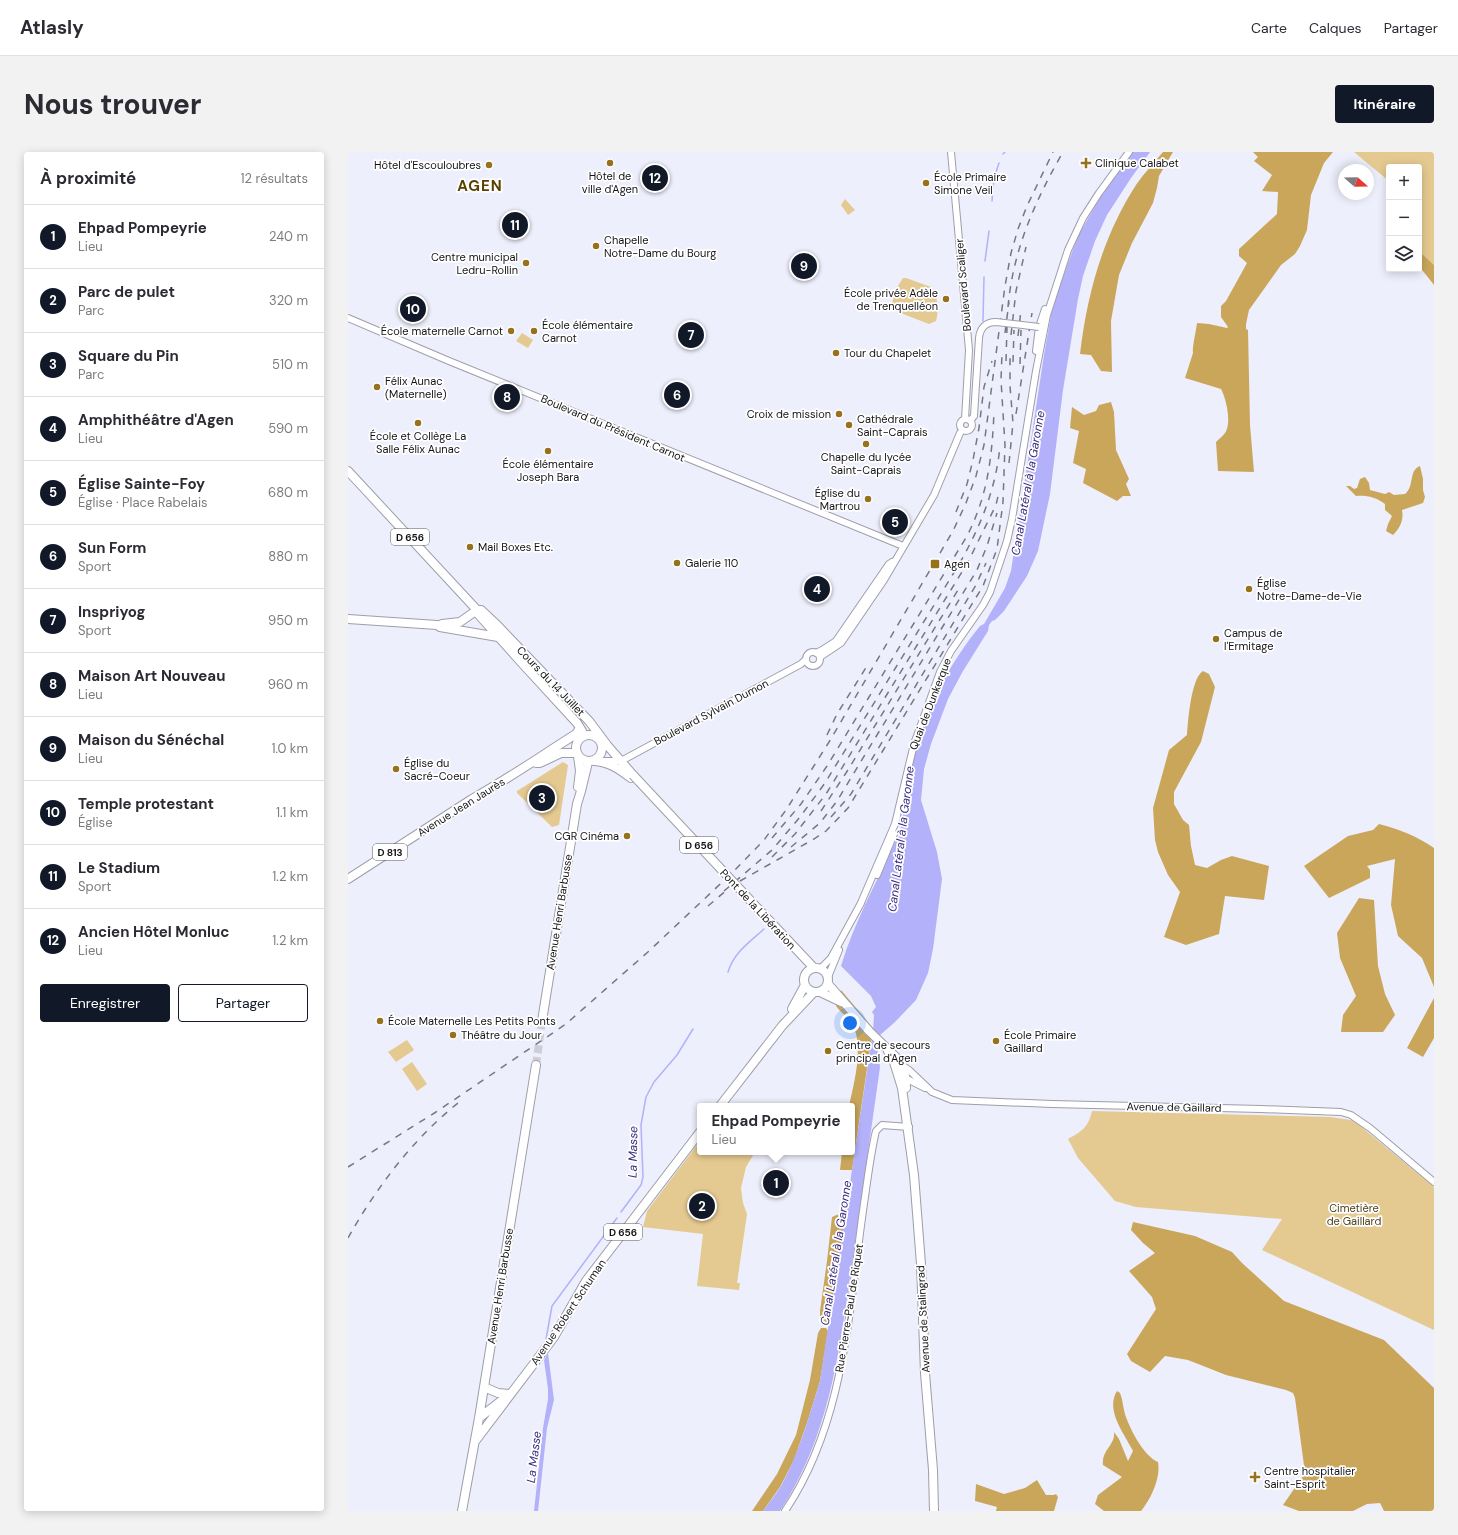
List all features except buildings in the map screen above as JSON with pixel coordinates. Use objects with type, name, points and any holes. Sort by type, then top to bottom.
[{"type":"main road","name":"D 656","points":[[348,471],[478,610]]},
{"type":"main road","name":"Cours du 14 Juillet","points":[[478,610],[478,614],[490,623],[589,721],[619,764]]},
{"type":"main road","points":[[348,619],[437,625],[460,622],[478,610]]},
{"type":"main road","name":"Cours du 14 Juillet","points":[[490,623],[498,637],[580,728],[582,737]]},
{"type":"main road","points":[[481,633],[490,623]]},
{"type":"main road","points":[[437,625],[440,627],[498,637]]},
{"type":"main road","name":"D 813","points":[[533,762],[576,734],[580,728]]},
{"type":"main road","points":[[594,736],[603,742],[602,752],[594,761],[581,759],[577,754],[576,745],[582,737],[594,736]]},
{"type":"main road","name":"D 813","points":[[533,762],[540,763],[561,753],[577,754]]},
{"type":"main road","name":"Avenue Henri Barbusse","points":[[542,1021],[577,804],[580,771],[577,754]]},
{"type":"main road","name":"D 656","points":[[594,761],[619,764]]},
{"type":"main road","name":"Avenue Henri Barbusse","points":[[577,804],[594,761]]},
{"type":"main road","name":"Avenue Jean Jaurès","points":[[348,879],[533,762]]},
{"type":"main road","name":"Pont de la Libération","points":[[619,764],[763,917],[795,954],[806,974]]},
{"type":"main road","name":"Pont de la Libération","points":[[763,917],[817,968]]},
{"type":"main road","points":[[722,1103],[782,1026],[817,992],[826,988],[828,981],[826,972],[817,968],[811,969],[806,974],[804,979],[805,985],[810,991],[817,992]]},
{"type":"main road","name":"Avenue de Stalingrad","points":[[828,981],[845,1005],[903,1066],[906,1078],[921,1264],[925,1373],[933,1470],[934,1511]]},
{"type":"main road","points":[[782,1026],[805,985]]},
{"type":"main road","name":"Avenue de Stalingrad","points":[[817,992],[845,1005]]},
{"type":"main road","name":"Avenue de Stalingrad","points":[[887,1050],[894,1062],[902,1088],[909,1127]]},
{"type":"main road","name":"Avenue Henri Barbusse","points":[[464,1509],[536,1065]]},
{"type":"main road","name":"Avenue Robert Schuman","points":[[474,1442],[554,1336],[586,1281],[697,1136]]},
{"type":"main road","points":[[484,1386],[498,1393],[509,1395]]},
{"type":"main road","name":"Avenue Robert Schuman","points":[[479,1420],[509,1395]]},
{"type":"main road","points":[[479,1420],[490,1420]]},
{"type":"street","name":"Boulevard Scaliger","points":[[951,152],[969,350],[967,420]]},
{"type":"street","points":[[1036,371],[1041,327],[1061,264],[1083,218],[1129,152]]},
{"type":"street","name":"Boulevard du Président Carnot","points":[[348,318],[449,361],[900,545]]},
{"type":"street","points":[[963,430],[960,424],[962,420],[967,420],[974,416],[979,338],[980,332],[984,326],[992,322],[996,322],[1041,327]]},
{"type":"street","points":[[1036,371],[1041,345],[1039,342],[1041,327]]},
{"type":"street","name":"Quai de Dunkerque","points":[[817,968],[831,958],[860,905],[893,828],[901,802],[914,744],[940,672],[956,643],[990,592],[1010,532],[1036,371]]},
{"type":"street","points":[[894,560],[889,564],[836,641],[822,650],[818,655],[819,663],[812,667],[804,663],[808,653],[818,655],[841,643],[889,571],[894,560],[900,545],[934,495],[960,433],[963,430],[971,428],[967,420]]},
{"type":"street","name":"Boulevard Sylvain Dumon","points":[[619,764],[804,663]]},
{"type":"street","name":"Quai de Dunkerque","points":[[828,981],[850,924]]},
{"type":"street","points":[[894,1062],[900,1067],[903,1076],[932,1092]]},
{"type":"street","name":"Avenue de Gaillard","points":[[903,1066],[932,1092],[952,1100],[974,1102],[1341,1112],[1357,1118],[1434,1182]]},
{"type":"street","name":"Rue Pierre-Paul de Riquet","points":[[785,1511],[797,1494],[832,1405],[841,1364],[876,1131],[882,1124],[909,1127]]},
{"type":"green space","points":[[1354,152],[1434,152],[1434,265],[1422,254],[1422,164],[1386,164],[1386,179],[1374,169],[1374,164],[1368,164]]},
{"type":"green space","points":[[845,199],[855,210],[848,215],[841,205]]},
{"type":"green space","points":[[903,278],[931,287],[935,294],[937,303],[936,321],[929,324],[893,309],[892,303],[896,289]]},
{"type":"green space","points":[[522,333],[533,340],[528,348],[516,341]]},
{"type":"green space","points":[[809,579],[823,588],[823,599],[818,597],[815,592],[807,588],[805,585]]},
{"type":"green space","points":[[563,762],[568,765],[559,825],[552,827],[517,793],[517,791]]},
{"type":"green space","points":[[407,1040],[414,1050],[396,1062],[388,1052]]},
{"type":"green space","points":[[412,1062],[427,1084],[417,1091],[402,1069]]},
{"type":"green space","name":"Cimetière de Gaillard","points":[[1092,1111],[1330,1117],[1351,1120],[1359,1125],[1434,1187],[1434,1330],[1262,1250],[1282,1219],[1136,1207],[1115,1201],[1078,1158],[1068,1139],[1084,1128],[1089,1121]]},
{"type":"green space","points":[[697,1145],[697,1155],[753,1155],[746,1167],[741,1188],[743,1203],[747,1214],[737,1283],[740,1283],[739,1290],[697,1286],[703,1234],[643,1227],[647,1211]]},
{"type":"shaded area","points":[[1163,152],[1173,152],[1159,176],[1153,203],[1132,243],[1119,275],[1111,321],[1112,372],[1101,371],[1091,355],[1080,354],[1087,309],[1098,266],[1114,224],[1124,204],[1139,181]]},
{"type":"shaded area","points":[[1253,152],[1333,152],[1324,163],[1311,195],[1307,230],[1300,246],[1295,254],[1281,265],[1249,310],[1246,329],[1248,330],[1250,425],[1254,472],[1218,471],[1216,442],[1225,433],[1228,423],[1228,411],[1223,393],[1221,389],[1185,378],[1193,353],[1197,323],[1228,327],[1221,317],[1221,306],[1226,301],[1247,263],[1239,256],[1239,249],[1277,214],[1278,192],[1262,191],[1272,175],[1254,161],[1258,157]]},
{"type":"shaded area","points":[[1422,254],[1434,265],[1434,285],[1422,270]]},
{"type":"shaded area","points":[[1111,402],[1114,412],[1116,450],[1129,479],[1126,484],[1131,496],[1123,496],[1117,501],[1083,483],[1086,469],[1073,463],[1079,431],[1070,428],[1072,407],[1084,415],[1096,411],[1099,405]]},
{"type":"shaded area","points":[[1420,466],[1425,497],[1423,503],[1402,510],[1401,524],[1393,535],[1386,531],[1392,516],[1385,510],[1385,504],[1371,497],[1356,496],[1346,486],[1350,486],[1354,489],[1357,488],[1360,479],[1365,477],[1369,483],[1370,490],[1385,494],[1389,492],[1394,495],[1405,494],[1410,487],[1414,471]]},
{"type":"shaded area","points":[[1203,671],[1209,674],[1215,687],[1201,742],[1174,792],[1174,804],[1183,820],[1189,825],[1195,865],[1207,868],[1232,856],[1269,866],[1264,900],[1225,896],[1219,934],[1186,945],[1164,937],[1180,892],[1168,875],[1158,852],[1155,840],[1153,808],[1169,750],[1187,735],[1189,710],[1193,691],[1199,675]]},
{"type":"shaded area","points":[[1379,824],[1408,833],[1434,848],[1434,987],[1422,958],[1398,936],[1391,905],[1395,859],[1367,866],[1370,870],[1370,878],[1329,898],[1304,866],[1348,836],[1373,830]]},
{"type":"shaded area","points":[[1359,898],[1374,900],[1378,966],[1385,994],[1395,1015],[1383,1032],[1341,1032],[1343,1015],[1356,996],[1340,958],[1337,933]]},
{"type":"shaded area","points":[[841,990],[873,1028],[855,1150],[855,1103],[850,1103],[857,1063],[857,1041],[851,1022],[836,1006]]},
{"type":"shaded area","points":[[1434,998],[1434,1038],[1423,1057],[1407,1048]]},
{"type":"shaded area","points":[[842,1155],[854,1155],[852,1170],[840,1170]]},
{"type":"shaded area","points":[[844,1182],[850,1183],[829,1323],[820,1320],[820,1311],[832,1217],[839,1214]]},
{"type":"shaded area","points":[[1133,1222],[1195,1236],[1232,1252],[1284,1301],[1384,1340],[1434,1388],[1434,1511],[1384,1511],[1380,1503],[1367,1504],[1353,1511],[1299,1511],[1283,1505],[1305,1473],[1295,1398],[1293,1393],[1226,1375],[1188,1360],[1165,1356],[1150,1372],[1131,1361],[1127,1354],[1156,1309],[1152,1297],[1129,1271],[1155,1253],[1131,1230]]},
{"type":"shaded area","points":[[821,1328],[826,1328],[828,1331],[820,1381],[794,1460],[780,1487],[763,1511],[752,1511],[777,1474],[796,1435],[810,1380],[818,1333]]},
{"type":"shaded area","points":[[1117,1391],[1120,1393],[1126,1417],[1135,1436],[1143,1449],[1158,1462],[1159,1468],[1157,1481],[1148,1501],[1141,1511],[1104,1511],[1095,1504],[1098,1495],[1122,1477],[1103,1465],[1104,1455],[1113,1441],[1114,1432],[1119,1439],[1128,1461],[1133,1451],[1114,1414],[1114,1398]]},
{"type":"shaded area","points":[[1037,1480],[1046,1495],[1056,1494],[1058,1497],[1054,1511],[996,1511],[997,1507],[975,1501],[976,1484],[1004,1494],[1025,1488]]},
{"type":"water","name":"Canal Latéral à la Garonne","points":[[1133,152],[1150,152],[1107,215],[1095,241],[1083,276],[1063,390],[1050,494],[1038,551],[1027,576],[1004,611],[989,625],[988,631],[963,671],[948,699],[931,744],[924,769],[921,800],[937,852],[942,879],[933,949],[928,973],[916,1000],[879,1036],[877,1046],[880,1067],[848,1290],[838,1356],[822,1420],[811,1451],[797,1482],[780,1511],[763,1511],[781,1486],[793,1461],[820,1381],[873,1031],[874,1015],[872,1012],[876,1007],[871,996],[841,966],[859,919],[895,842],[899,837],[913,758],[931,705],[958,656],[980,626],[984,624],[1005,588],[1011,571],[1051,315],[1079,234],[1103,193]]},
{"type":"water","points":[[548,1353],[554,1400],[547,1428],[538,1511],[534,1511],[543,1428],[548,1399],[544,1360]]},
{"type":"waterway","name":"La Masse","points":[[992,201],[994,178],[999,163]]},
{"type":"waterway","name":"La Masse","points":[[985,261],[989,231]]},
{"type":"waterway","name":"La Masse","points":[[983,321],[984,277]]},
{"type":"waterway","name":"La Masse","points":[[728,972],[738,953],[764,929]]},
{"type":"waterway","name":"La Masse","points":[[621,1212],[641,1185],[643,1177],[641,1125],[646,1097],[654,1082],[677,1055],[693,1029]]},
{"type":"waterway","name":"La Masse","points":[[546,1339],[552,1306],[617,1218]]},
{"type":"tunnel","points":[[536,1065],[542,1021]]},
{"type":"railway","points":[[348,1167],[436,1112],[566,1024],[649,951],[734,871],[764,840],[786,810],[829,742],[953,531],[966,503],[976,476],[984,445],[1005,286],[1011,253],[1027,206],[1053,152]]},
{"type":"railway","points":[[1008,307],[1015,266],[1027,226],[1043,189],[1063,152]]},
{"type":"railway","points":[[1011,335],[1016,291],[1026,247]]},
{"type":"railway","points":[[1005,333],[1009,302]]},
{"type":"railway","points":[[1018,336],[1021,310]]},
{"type":"railway","points":[[1016,414],[1032,313]]},
{"type":"railway","points":[[1006,361],[1007,327]]},
{"type":"railway","points":[[1013,362],[1014,330]]},
{"type":"railway","points":[[1020,364],[1021,330]]},
{"type":"railway","points":[[740,881],[826,831],[848,808],[983,586],[997,549],[1003,502],[1005,445],[1001,380],[1002,353]]},
{"type":"railway","points":[[1009,463],[1013,423],[1010,386],[1010,355]]},
{"type":"railway","points":[[956,512],[967,484],[973,460],[984,387],[992,361]]},
{"type":"railway","points":[[772,838],[801,804],[827,766],[967,536],[980,506],[988,476],[994,412]]},
{"type":"railway","points":[[724,891],[772,850],[800,817],[825,783],[966,552],[980,523],[991,493],[1000,446]]},
{"type":"railway","points":[[772,857],[795,834],[826,794],[968,562],[996,505],[999,492]]},
{"type":"railway","points":[[791,847],[820,823],[837,801],[977,570],[987,546],[997,513]]},
{"type":"railway","points":[[831,817],[851,794],[976,585],[986,563]]},
{"type":"railway","points":[[821,811],[846,773],[958,590]]},
{"type":"railway","points":[[827,735],[837,714],[867,666]]},
{"type":"railway","points":[[708,906],[728,889]]},
{"type":"railway","points":[[348,1238],[383,1183],[397,1165],[426,1132],[458,1103]]},
{"type":"place","name":"Hôtel de ville d'Agen","points":[[610,163]]},
{"type":"place","name":"Clinique Calabet","points":[[1086,163]]},
{"type":"place","name":"Hôtel d'Escouloubres","points":[[489,165]]},
{"type":"place","name":"Ancien Hôtel Monluc","points":[[655,178]]},
{"type":"place","name":"École Primaire Simone Veil","points":[[926,183]]},
{"type":"place","name":"Le Stadium","points":[[515,225]]},
{"type":"place","name":"Chapelle Notre-Dame du Bourg","points":[[596,246]]},
{"type":"place","name":"Centre municipal Ledru-Rollin","points":[[526,263]]},
{"type":"place","name":"Maison du Sénéchal","points":[[804,266]]},
{"type":"place","name":"École privée Adèle de Trenquelléon","points":[[946,299]]},
{"type":"place","name":"Temple protestant","points":[[413,309]]},
{"type":"place","name":"École maternelle Carnot","points":[[511,331]]},
{"type":"place","name":"École élémentaire Carnot","points":[[534,331]]},
{"type":"place","name":"Inspriyog","points":[[691,335]]},
{"type":"place","name":"Tour du Chapelet","points":[[836,353]]},
{"type":"place","name":"Félix Aunac (Maternelle)","points":[[377,387]]},
{"type":"place","name":"Sun Form","points":[[677,395]]},
{"type":"place","name":"Maison Art Nouveau","points":[[507,397]]},
{"type":"place","name":"Croix de mission","points":[[839,414]]},
{"type":"place","name":"École et Collège La Salle Félix Aunac","points":[[418,423]]},
{"type":"place","name":"Cathédrale Saint-Caprais","points":[[849,425]]},
{"type":"place","name":"Chapelle du lycée Saint-Caprais","points":[[866,444]]},
{"type":"place","name":"École élémentaire Joseph Bara","points":[[548,451]]},
{"type":"place","name":"Église du Martrou","points":[[868,499]]},
{"type":"place","name":"Église Sainte-Foy","points":[[895,522]]},
{"type":"place","name":"Mail Boxes Etc.","points":[[470,547]]},
{"type":"place","name":"Galerie 110","points":[[677,563]]},
{"type":"place","name":"Agen","points":[[935,564]]},
{"type":"place","name":"Amphithéâtre d'Agen","points":[[817,589]]},
{"type":"place","name":"Église Notre-Dame-de-Vie","points":[[1249,589]]},
{"type":"place","name":"Campus de l'Ermitage","points":[[1216,639]]},
{"type":"place","name":"Église du Sacré-Coeur","points":[[396,769]]},
{"type":"place","name":"Square du Pin","points":[[542,798]]},
{"type":"place","name":"CGR Cinéma","points":[[627,836]]},
{"type":"place","name":"École Maternelle Les Petits Ponts","points":[[380,1021]]},
{"type":"place","name":"Théâtre du Jour","points":[[453,1035]]},
{"type":"place","name":"École Primaire Gaillard","points":[[996,1041]]},
{"type":"place","name":"Centre de secours principal d'Agen","points":[[828,1051]]},
{"type":"place","name":"Ehpad Pompeyrie","points":[[776,1183]]},
{"type":"place","name":"Parc de pulet","points":[[702,1206]]},
{"type":"place","name":"Centre hospitalier Saint-Esprit","points":[[1255,1477]]},
{"type":"district","name":"AGEN","points":[[480,186]]}]
